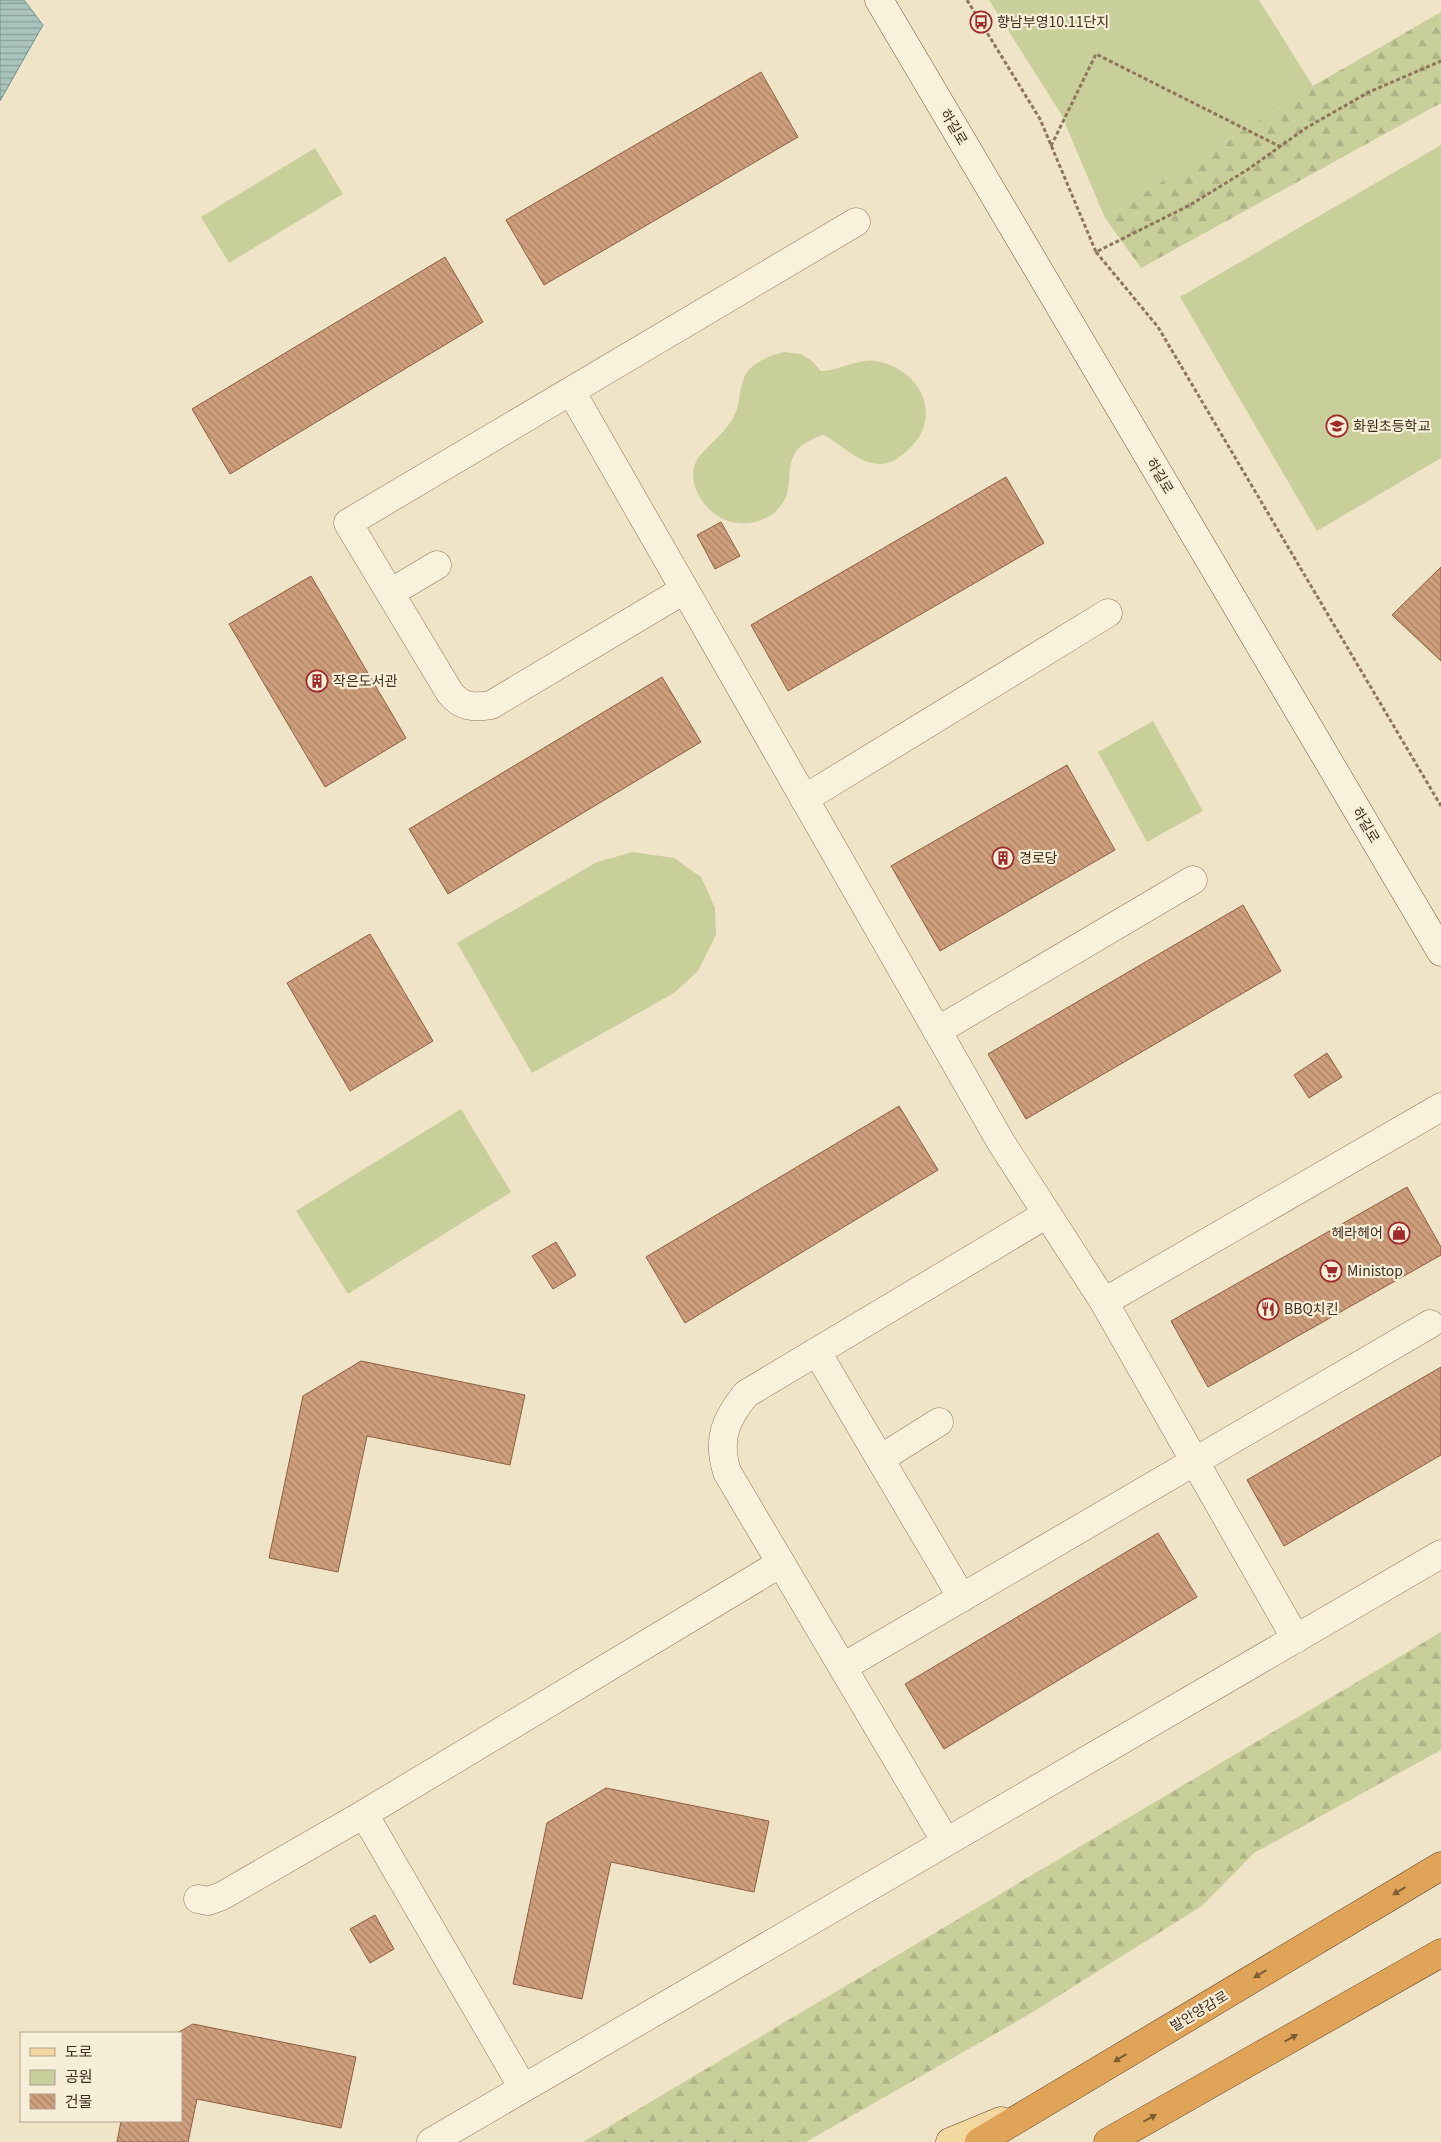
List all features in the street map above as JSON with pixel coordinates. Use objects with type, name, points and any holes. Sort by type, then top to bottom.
[{"type":"highway","name":"발안양감로","points":[[1040,2106],[1441,1866]]},
{"type":"highway","points":[[1108,2142],[1441,1953]]},
{"type":"highway","points":[[978,2142],[1040,2106]]},
{"type":"main road","name":"발안양감로","points":[[950,2142],[1040,2106]]},
{"type":"street","name":"하길로","points":[[879,0],[1441,952]]},
{"type":"street","points":[[684,590],[491,705],[477,707],[459,702],[450,693],[348,523],[856,222]]},
{"type":"street","points":[[571,391],[1002,1144],[1104,1302],[1296,1639]]},
{"type":"street","points":[[390,593],[436,565]]},
{"type":"street","points":[[804,799],[1108,613]]},
{"type":"street","points":[[937,1031],[1193,880]]},
{"type":"street","points":[[1104,1302],[1441,1107]]},
{"type":"street","points":[[946,1842],[727,1472],[722,1455],[722,1438],[736,1407],[746,1394],[1047,1214]]},
{"type":"street","points":[[843,1667],[1430,1324]]},
{"type":"street","points":[[817,1352],[962,1598]]},
{"type":"street","points":[[880,1459],[939,1422]]},
{"type":"street","points":[[431,2142],[1441,1554]]},
{"type":"street","points":[[198,1899],[208,1901],[222,1896],[364,1814],[781,1563]]},
{"type":"street","points":[[364,1814],[523,2088]]},
{"type":"path","points":[[967,0],[1040,119],[1096,252],[1158,327],[1441,806]]},
{"type":"path","points":[[1051,146],[1096,54],[1281,147]]},
{"type":"path","points":[[1096,252],[1190,205],[1247,170],[1306,128],[1369,92],[1441,61]]},
{"type":"green space","points":[[989,0],[1259,0],[1313,86],[1105,218],[1061,114]]},
{"type":"green space","points":[[1441,12],[1441,103],[1141,268],[1105,218],[1313,86]]},
{"type":"green space","points":[[1441,145],[1441,458],[1317,531],[1180,297]]},
{"type":"green space","points":[[315,148],[343,194],[229,263],[201,217]]},
{"type":"green space","points":[[784,352],[801,354],[812,361],[821,371],[865,361],[880,362],[895,367],[908,376],[917,386],[924,399],[926,412],[924,425],[918,439],[907,451],[895,460],[884,464],[864,461],[823,435],[811,440],[803,444],[795,453],[790,468],[787,494],[776,511],[758,521],[738,523],[727,521],[711,511],[700,498],[694,482],[694,466],[698,458],[733,418],[742,383],[747,373],[755,364]]},
{"type":"green space","points":[[1153,721],[1203,811],[1147,842],[1098,752]]},
{"type":"green space","points":[[633,852],[674,858],[701,877],[715,908],[716,935],[698,971],[674,993],[532,1073],[457,943],[597,862]]},
{"type":"green space","points":[[461,1109],[511,1192],[348,1294],[296,1211]]},
{"type":"green space","points":[[1441,1632],[1441,1750],[1254,1853],[1202,1906],[1028,2015],[806,2142],[583,2142]]},
{"type":"water","points":[[0,0],[24,0],[43,25],[0,101]]},
{"type":"building","points":[[761,72],[798,137],[544,285],[506,220]]},
{"type":"building","points":[[445,257],[483,322],[230,474],[192,409]]},
{"type":"building","points":[[1006,477],[1044,543],[788,691],[751,625]]},
{"type":"building","points":[[721,522],[740,556],[715,569],[697,535]]},
{"type":"building","points":[[1441,567],[1441,661],[1392,615]]},
{"type":"building","name":"작은도서관","points":[[311,576],[406,738],[325,787],[229,624]]},
{"type":"building","points":[[662,677],[701,742],[448,894],[409,829]]},
{"type":"building","name":"경로당","points":[[1067,765],[1115,850],[940,951],[891,866]]},
{"type":"building","points":[[1243,905],[1281,971],[1026,1119],[988,1054]]},
{"type":"building","points":[[370,934],[433,1041],[350,1091],[287,983]]},
{"type":"building","points":[[1327,1053],[1342,1077],[1309,1098],[1294,1075]]},
{"type":"building","points":[[899,1106],[938,1170],[685,1323],[646,1257]]},
{"type":"building","points":[[1407,1187],[1441,1247],[1441,1255],[1208,1387],[1171,1321]]},
{"type":"building","points":[[556,1242],[576,1275],[553,1289],[532,1256]]},
{"type":"building","points":[[361,1361],[525,1395],[510,1465],[367,1436],[338,1572],[269,1558],[303,1396]]},
{"type":"building","points":[[1441,1367],[1441,1455],[1284,1546],[1247,1480]]},
{"type":"building","points":[[1158,1533],[1197,1597],[944,1749],[905,1684]]},
{"type":"building","points":[[606,1788],[769,1821],[754,1892],[611,1862],[582,1999],[513,1984],[547,1823]]},
{"type":"building","points":[[375,1915],[394,1949],[370,1963],[350,1929]]},
{"type":"building","points":[[193,2024],[356,2057],[341,2128],[197,2099],[188,2142],[117,2142],[121,2122],[182,2122],[182,2032],[179,2032]]},
{"type":"place","name":"향남부영10.11단지","points":[[981,22]]},
{"type":"place","name":"화원초등학교","points":[[1337,426]]},
{"type":"place","name":"작은도서관","points":[[317,681]]},
{"type":"place","name":"경로당","points":[[1003,858]]},
{"type":"place","name":"헤라헤어","points":[[1399,1233]]},
{"type":"place","name":"Ministop","points":[[1331,1271]]},
{"type":"place","name":"BBQ치킨","points":[[1268,1309]]}]
